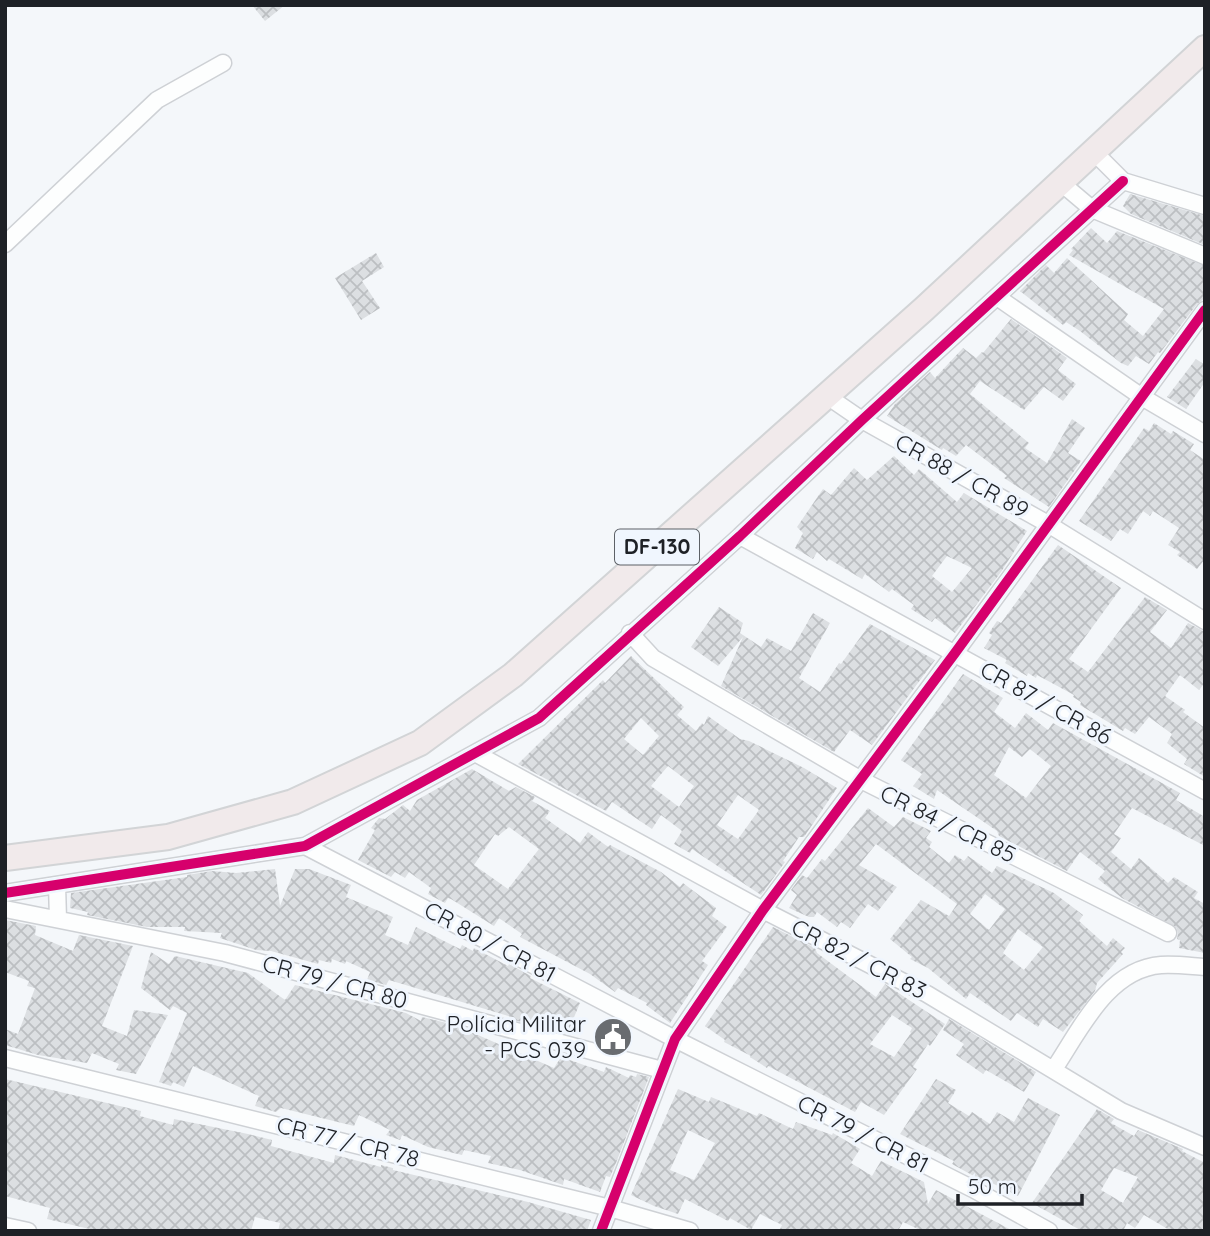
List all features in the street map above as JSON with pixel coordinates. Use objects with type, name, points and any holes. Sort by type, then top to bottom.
[{"type":"main road","name":"DF-130","points":[[5,858],[168,837],[293,802],[420,743],[513,675],[924,309],[1205,48]]},
{"type":"street","points":[[5,244],[158,100],[223,63]]},
{"type":"street","points":[[1093,151],[1123,181],[1205,206]]},
{"type":"street","points":[[5,893],[305,846],[539,718],[1123,181]]},
{"type":"street","points":[[1060,182],[1093,209],[1205,256]]},
{"type":"street","points":[[996,297],[1142,397],[1205,434]]},
{"type":"street","points":[[601,1231],[675,1039],[763,910],[955,653],[1205,310]]},
{"type":"street","name":"CR 88 / CR 89","points":[[827,396],[862,420],[1048,524],[1205,621]]},
{"type":"street","name":"CR 87 / CR 86","points":[[740,536],[1205,791]]},
{"type":"street","name":"CR 84 / CR 85","points":[[630,633],[653,657],[861,780],[1168,933]]},
{"type":"street","name":"CR 82 / CR 83","points":[[475,753],[763,910],[927,994],[1121,1111],[1205,1146]]},
{"type":"street","name":"CR 80 / CR 81","points":[[305,846],[675,1039]]},
{"type":"street","points":[[57,885],[58,919]]},
{"type":"street","name":"CR 79 / CR 80","points":[[5,909],[225,953],[662,1070]]},
{"type":"street","points":[[1054,1069],[1094,1008],[1113,987],[1133,972],[1159,965],[1205,967]]},
{"type":"street","name":"CR 79 / CR 81","points":[[675,1039],[973,1189],[1049,1231]]},
{"type":"street","name":"CR 77 / CR 78","points":[[5,1058],[610,1208],[690,1231]]},
{"type":"street","points":[[5,1226],[28,1231]]},
{"type":"building","points":[[252,5],[285,5],[265,21]]},
{"type":"building","points":[[1130,194],[1205,216],[1205,245],[1131,214],[1123,206]]},
{"type":"building","points":[[1091,228],[1107,243],[1117,231],[1205,266],[1205,298],[1197,304],[1149,364],[1136,356],[1128,366],[1121,363],[1080,331],[1066,322],[1063,325],[1020,291],[1046,265],[1054,273],[1067,258],[1128,314],[1124,320],[1143,336],[1164,309],[1069,255],[1073,250],[1071,249]]},
{"type":"building","points":[[376,253],[384,267],[362,281],[380,308],[361,320],[335,278]]},
{"type":"building","points":[[1011,319],[1067,358],[1058,370],[1076,384],[1063,401],[1044,387],[1024,410],[980,381],[970,394],[1029,443],[1025,448],[1047,463],[1072,419],[1085,428],[1068,453],[1081,461],[1049,507],[1004,478],[1007,476],[966,445],[956,456],[887,416],[895,404],[930,372],[935,378],[963,348],[976,358],[983,353]]},
{"type":"building","points":[[1196,359],[1205,365],[1205,382],[1186,409],[1167,397]]},
{"type":"building","points":[[1154,423],[1194,444],[1190,450],[1205,460],[1205,559],[1197,569],[1177,555],[1180,552],[1168,545],[1179,528],[1153,511],[1150,516],[1143,511],[1128,534],[1120,529],[1111,541],[1079,521],[1144,428],[1149,431]]},
{"type":"building","points":[[894,456],[914,475],[919,469],[957,502],[964,493],[1027,531],[1001,572],[955,633],[935,618],[932,622],[911,609],[914,605],[892,589],[889,592],[865,574],[862,579],[829,559],[827,561],[817,552],[813,559],[795,548],[803,533],[797,527],[823,489],[831,495],[854,468],[867,480]],"holes":[[[947,556],[972,568],[952,592],[932,576]]]},
{"type":"building","points":[[1058,545],[1121,588],[1069,659],[1088,672],[1145,597],[1167,610],[1150,632],[1171,648],[1188,623],[1205,632],[1205,682],[1199,690],[1180,675],[1165,696],[1205,728],[1205,777],[1184,764],[1187,759],[1167,743],[1172,734],[1149,717],[1135,734],[1125,728],[1123,731],[1080,705],[1081,702],[1073,697],[1074,695],[1037,675],[1036,678],[1028,673],[1027,676],[1005,663],[1007,660],[984,648],[997,621],[1001,623]]},
{"type":"building","points":[[719,607],[743,623],[740,633],[761,647],[767,638],[791,651],[813,613],[830,623],[799,678],[820,692],[870,624],[935,660],[872,745],[850,730],[834,752],[721,686],[743,637],[718,666],[691,647]]},
{"type":"building","points":[[631,656],[684,707],[677,715],[696,731],[702,723],[704,725],[708,716],[740,739],[804,768],[837,788],[804,837],[799,837],[761,895],[692,849],[690,853],[674,844],[682,831],[661,815],[652,829],[612,802],[606,811],[518,764],[603,680],[605,683]],"holes":[[[641,718],[659,736],[643,755],[624,739]],[[668,766],[694,786],[679,807],[651,786]],[[738,795],[759,810],[738,839],[717,825]]]},
{"type":"building","points":[[963,674],[1003,698],[994,712],[1015,728],[1026,713],[1048,730],[1053,723],[1180,793],[1176,800],[1205,817],[1205,846],[1132,808],[1114,834],[1121,838],[1111,852],[1131,869],[1139,858],[1168,883],[1174,877],[1198,892],[1194,898],[1205,904],[1205,953],[1179,948],[1180,940],[1177,939],[1176,927],[1122,898],[1098,879],[1105,871],[1080,852],[1067,871],[999,836],[997,831],[937,790],[934,799],[913,786],[922,774],[901,760]],"holes":[[[1009,747],[1022,757],[1030,749],[1051,766],[1026,798],[994,775]]]},
{"type":"building","points":[[472,769],[509,791],[516,787],[535,797],[532,801],[550,811],[545,818],[580,843],[588,832],[608,847],[610,845],[661,872],[680,887],[683,883],[716,908],[712,916],[727,927],[702,961],[708,965],[670,1023],[646,1005],[647,1003],[618,988],[615,992],[590,974],[520,937],[522,934],[499,918],[494,926],[451,899],[448,898],[445,903],[428,894],[431,888],[409,872],[405,878],[395,872],[391,877],[358,860],[375,830],[371,828],[379,818],[385,819],[403,805],[410,811],[417,800]],"holes":[[[509,827],[539,849],[508,889],[474,865],[495,834],[498,836]]]},
{"type":"building","points":[[868,808],[894,827],[903,817],[931,831],[926,838],[932,842],[929,847],[949,863],[955,855],[964,861],[968,856],[992,873],[997,866],[1054,893],[1083,915],[1079,921],[1107,946],[1113,938],[1125,948],[1063,1032],[1043,1019],[1038,1027],[1017,1013],[1011,1021],[970,993],[966,999],[928,968],[910,959],[912,957],[890,939],[921,900],[949,916],[957,904],[876,844],[859,865],[897,887],[878,911],[868,904],[850,928],[841,922],[837,927],[817,912],[814,917],[809,917],[789,908],[797,895],[791,890],[802,875],[807,878],[822,859],[825,861]],"holes":[[[985,894],[1005,909],[989,930],[970,914]],[[1018,929],[1043,947],[1024,970],[1003,953]]]},
{"type":"building","points":[[275,869],[280,906],[295,869],[309,869],[351,885],[346,897],[393,917],[385,935],[408,945],[416,927],[460,949],[462,945],[473,951],[474,948],[508,966],[509,964],[531,976],[530,978],[580,1003],[567,1034],[389,980],[386,985],[367,980],[370,972],[346,961],[345,964],[332,959],[331,963],[319,960],[318,964],[271,951],[256,950],[220,938],[222,933],[184,931],[185,927],[147,927],[87,915],[88,912],[70,908],[71,893],[212,871],[236,873]]},
{"type":"building","points":[[5,920],[36,926],[35,935],[73,951],[79,935],[133,946],[102,1026],[127,1036],[134,1010],[168,1015],[136,1074],[116,1070],[119,1064],[92,1053],[87,1063],[38,1055],[5,1045],[5,1029],[18,1034],[35,988],[27,986],[29,981],[5,972]]},
{"type":"building","points":[[773,927],[815,948],[817,953],[876,997],[885,984],[945,1024],[930,1046],[928,1044],[913,1067],[917,1069],[884,1115],[861,1102],[855,1112],[768,1066],[767,1068],[724,1042],[725,1040],[705,1026]],"holes":[[[892,1015],[912,1028],[894,1057],[870,1044]]]},
{"type":"building","points":[[151,952],[169,964],[175,956],[248,973],[285,1000],[295,985],[406,1013],[421,1021],[422,1017],[455,1025],[554,1068],[561,1057],[604,1072],[606,1067],[629,1078],[630,1075],[636,1077],[637,1074],[649,1077],[616,1163],[610,1177],[606,1176],[600,1192],[564,1179],[563,1185],[520,1170],[488,1163],[491,1156],[464,1150],[462,1155],[428,1147],[402,1135],[400,1140],[386,1135],[390,1130],[359,1115],[354,1126],[281,1108],[276,1112],[255,1106],[259,1096],[193,1066],[184,1087],[173,1082],[171,1086],[159,1082],[187,1013],[173,1006],[170,1010],[141,988]]},
{"type":"building","points":[[949,1019],[1036,1072],[1024,1092],[986,1070],[983,1074],[956,1055],[964,1044],[943,1030]]},
{"type":"building","points":[[5,1079],[141,1111],[140,1116],[173,1125],[174,1119],[248,1134],[272,1140],[271,1146],[334,1163],[335,1155],[381,1165],[591,1220],[587,1231],[278,1231],[280,1223],[255,1217],[251,1231],[98,1231],[47,1219],[50,1208],[5,1196]]},
{"type":"building","points":[[936,1079],[956,1090],[948,1103],[969,1116],[972,1112],[990,1124],[997,1112],[1014,1122],[1028,1098],[1060,1115],[1018,1196],[982,1178],[981,1180],[952,1164],[954,1161],[900,1134]]},
{"type":"building","points":[[678,1089],[709,1102],[711,1097],[757,1116],[759,1113],[793,1129],[796,1122],[832,1135],[833,1133],[860,1149],[851,1163],[872,1176],[881,1161],[924,1182],[928,1204],[936,1190],[1013,1231],[922,1231],[903,1222],[898,1231],[779,1231],[782,1225],[760,1214],[751,1230],[685,1199],[678,1214],[631,1195]],"holes":[[[688,1130],[715,1143],[694,1180],[670,1170]]]},
{"type":"building","points":[[1097,1109],[1114,1119],[1111,1123],[1134,1136],[1138,1130],[1183,1149],[1182,1151],[1205,1163],[1205,1231],[1171,1231],[1144,1215],[1135,1228],[1127,1223],[1123,1231],[1082,1231],[1032,1203]],"holes":[[[1114,1168],[1138,1177],[1123,1203],[1101,1190]]]},
{"type":"cycle path","points":[[5,893],[305,846],[539,718],[1123,181]]},
{"type":"cycle path","points":[[601,1231],[675,1039],[763,910],[955,653],[1205,310]]},
{"type":"place","name":"Polícia Militar - PCS 039","points":[[613,1037]]}]
